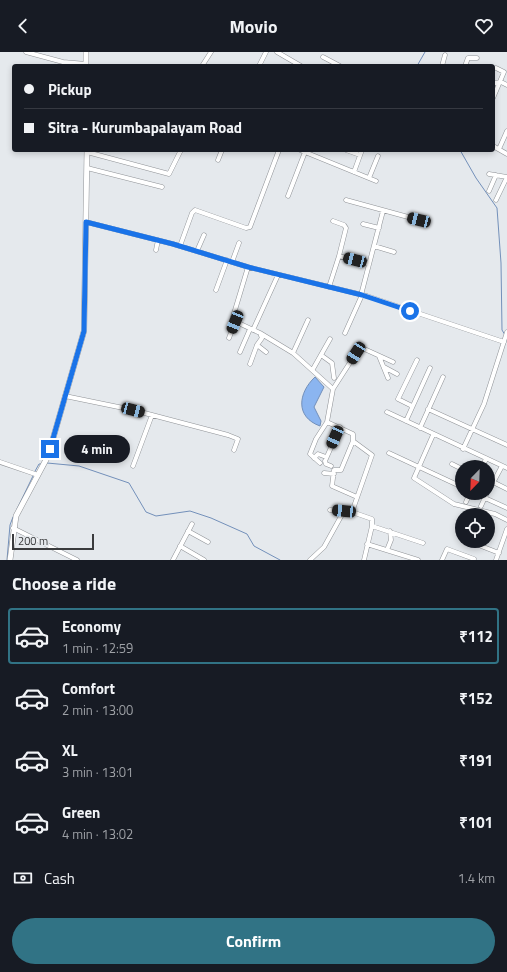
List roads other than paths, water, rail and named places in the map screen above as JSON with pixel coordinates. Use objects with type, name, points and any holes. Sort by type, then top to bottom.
[{"type":"main road","points":[[86,52],[86,64]]},
{"type":"main road","points":[[10,560],[13,528],[16,516],[35,474],[44,464],[53,441],[84,331],[87,152]]},
{"type":"street","points":[[26,52],[63,62],[78,64]]},
{"type":"street","points":[[203,64],[211,52]]},
{"type":"street","points":[[260,64],[266,52]]},
{"type":"street","points":[[278,52],[283,53],[298,64]]},
{"type":"street","points":[[443,64],[445,55]]},
{"type":"street","points":[[323,57],[336,64]]},
{"type":"street","points":[[466,64],[468,58],[478,58]]},
{"type":"street","points":[[495,94],[504,72],[496,68]]},
{"type":"street","points":[[495,83],[501,82],[507,85]]},
{"type":"street","points":[[499,149],[507,131]]},
{"type":"street","points":[[495,147],[507,154]]},
{"type":"street","points":[[91,152],[169,174],[180,152]]},
{"type":"street","points":[[218,160],[221,152]]},
{"type":"street","points":[[180,246],[192,213],[195,210],[246,228],[250,227],[278,152]]},
{"type":"street","points":[[288,196],[305,152],[376,181]]},
{"type":"street","points":[[352,152],[360,155]]},
{"type":"street","points":[[354,172],[361,152]]},
{"type":"street","points":[[369,178],[378,156]]},
{"type":"street","points":[[86,168],[162,187]]},
{"type":"street","points":[[489,174],[507,177],[496,200]]},
{"type":"street","points":[[489,191],[496,175]]},
{"type":"street","points":[[346,200],[419,220]]},
{"type":"street","points":[[345,333],[361,295],[383,211]]},
{"type":"street","points":[[329,287],[346,228],[344,225],[333,221]]},
{"type":"street","points":[[86,222],[180,246],[278,275],[361,295],[505,337],[484,404],[463,449]]},
{"type":"street","points":[[363,224],[379,228]]},
{"type":"street","points":[[197,251],[204,235]]},
{"type":"street","points":[[156,250],[158,240]]},
{"type":"street","points":[[232,262],[239,243]]},
{"type":"street","points":[[374,246],[394,252]]},
{"type":"street","points":[[339,256],[369,264]]},
{"type":"street","points":[[216,290],[226,260]]},
{"type":"street","points":[[248,267],[232,320],[260,333],[293,353],[333,389]]},
{"type":"street","points":[[240,352],[278,275]]},
{"type":"street","points":[[293,353],[308,320]]},
{"type":"street","points":[[229,338],[235,322]]},
{"type":"street","points":[[250,364],[257,345],[262,338],[260,333]]},
{"type":"street","points":[[313,370],[330,339]]},
{"type":"street","points":[[257,345],[266,352]]},
{"type":"street","points":[[320,463],[310,454],[316,439],[327,422],[333,389],[360,347],[393,362]]},
{"type":"street","points":[[321,355],[332,364],[334,378]]},
{"type":"street","points":[[379,356],[388,378]]},
{"type":"street","points":[[412,406],[398,399],[417,360]]},
{"type":"street","points":[[384,367],[397,374]]},
{"type":"street","points":[[406,421],[430,368]]},
{"type":"street","points":[[420,428],[443,377]]},
{"type":"street","points":[[65,396],[152,414],[236,438],[238,442],[234,450]]},
{"type":"street","points":[[428,409],[507,445]]},
{"type":"street","points":[[387,412],[433,435],[507,468]]},
{"type":"street","points":[[133,466],[152,414]]},
{"type":"street","points":[[327,422],[353,434],[353,441],[341,470],[334,470],[332,486],[357,497]]},
{"type":"street","points":[[331,466],[326,464],[326,457],[340,427]]},
{"type":"street","points":[[433,435],[414,478],[454,504],[495,514],[507,520]]},
{"type":"street","points":[[352,512],[372,455],[353,441]]},
{"type":"street","points":[[389,453],[455,484]]},
{"type":"street","points":[[314,458],[318,454],[326,457]]},
{"type":"street","points":[[0,462],[35,474]]},
{"type":"street","points":[[495,478],[502,466]]},
{"type":"street","points":[[324,473],[334,474]]},
{"type":"street","points":[[495,483],[507,489]]},
{"type":"street","points":[[481,506],[484,500]]},
{"type":"street","points":[[489,500],[507,508]]},
{"type":"street","points":[[330,510],[352,512],[372,519],[372,526],[364,560]]},
{"type":"street","points":[[310,560],[324,547],[344,511]]},
{"type":"street","points":[[173,560],[192,524]]},
{"type":"street","points":[[372,526],[423,543]]},
{"type":"street","points":[[13,528],[77,560]]},
{"type":"street","points":[[496,560],[507,530]]},
{"type":"street","points":[[188,531],[208,542]]},
{"type":"street","points":[[387,550],[390,540],[390,531]]},
{"type":"street","points":[[367,544],[418,560]]},
{"type":"street","points":[[180,546],[204,560]]},
{"type":"street","points":[[486,548],[499,553]]},
{"type":"street","points":[[442,560],[447,549],[474,559]]},
{"type":"street","points":[[397,560],[398,554]]},
{"type":"street","points":[[191,560],[194,555]]},
{"type":"water","points":[[315,377],[324,387],[314,407],[321,421],[320,426],[306,417],[302,404],[305,390]]},
{"type":"waterway","points":[[418,64],[425,52]]},
{"type":"waterway","points":[[461,152],[476,178],[497,208],[501,263],[502,330],[505,335]]},
{"type":"waterway","points":[[47,463],[79,466],[129,483],[146,512],[156,516],[190,511],[211,518],[247,534],[254,546],[280,560]]},
{"type":"waterway","points":[[34,473],[39,464],[42,464]]},
{"type":"waterway","points":[[17,509],[33,476]]},
{"type":"waterway","points":[[7,560],[10,525],[13,517]]}]
